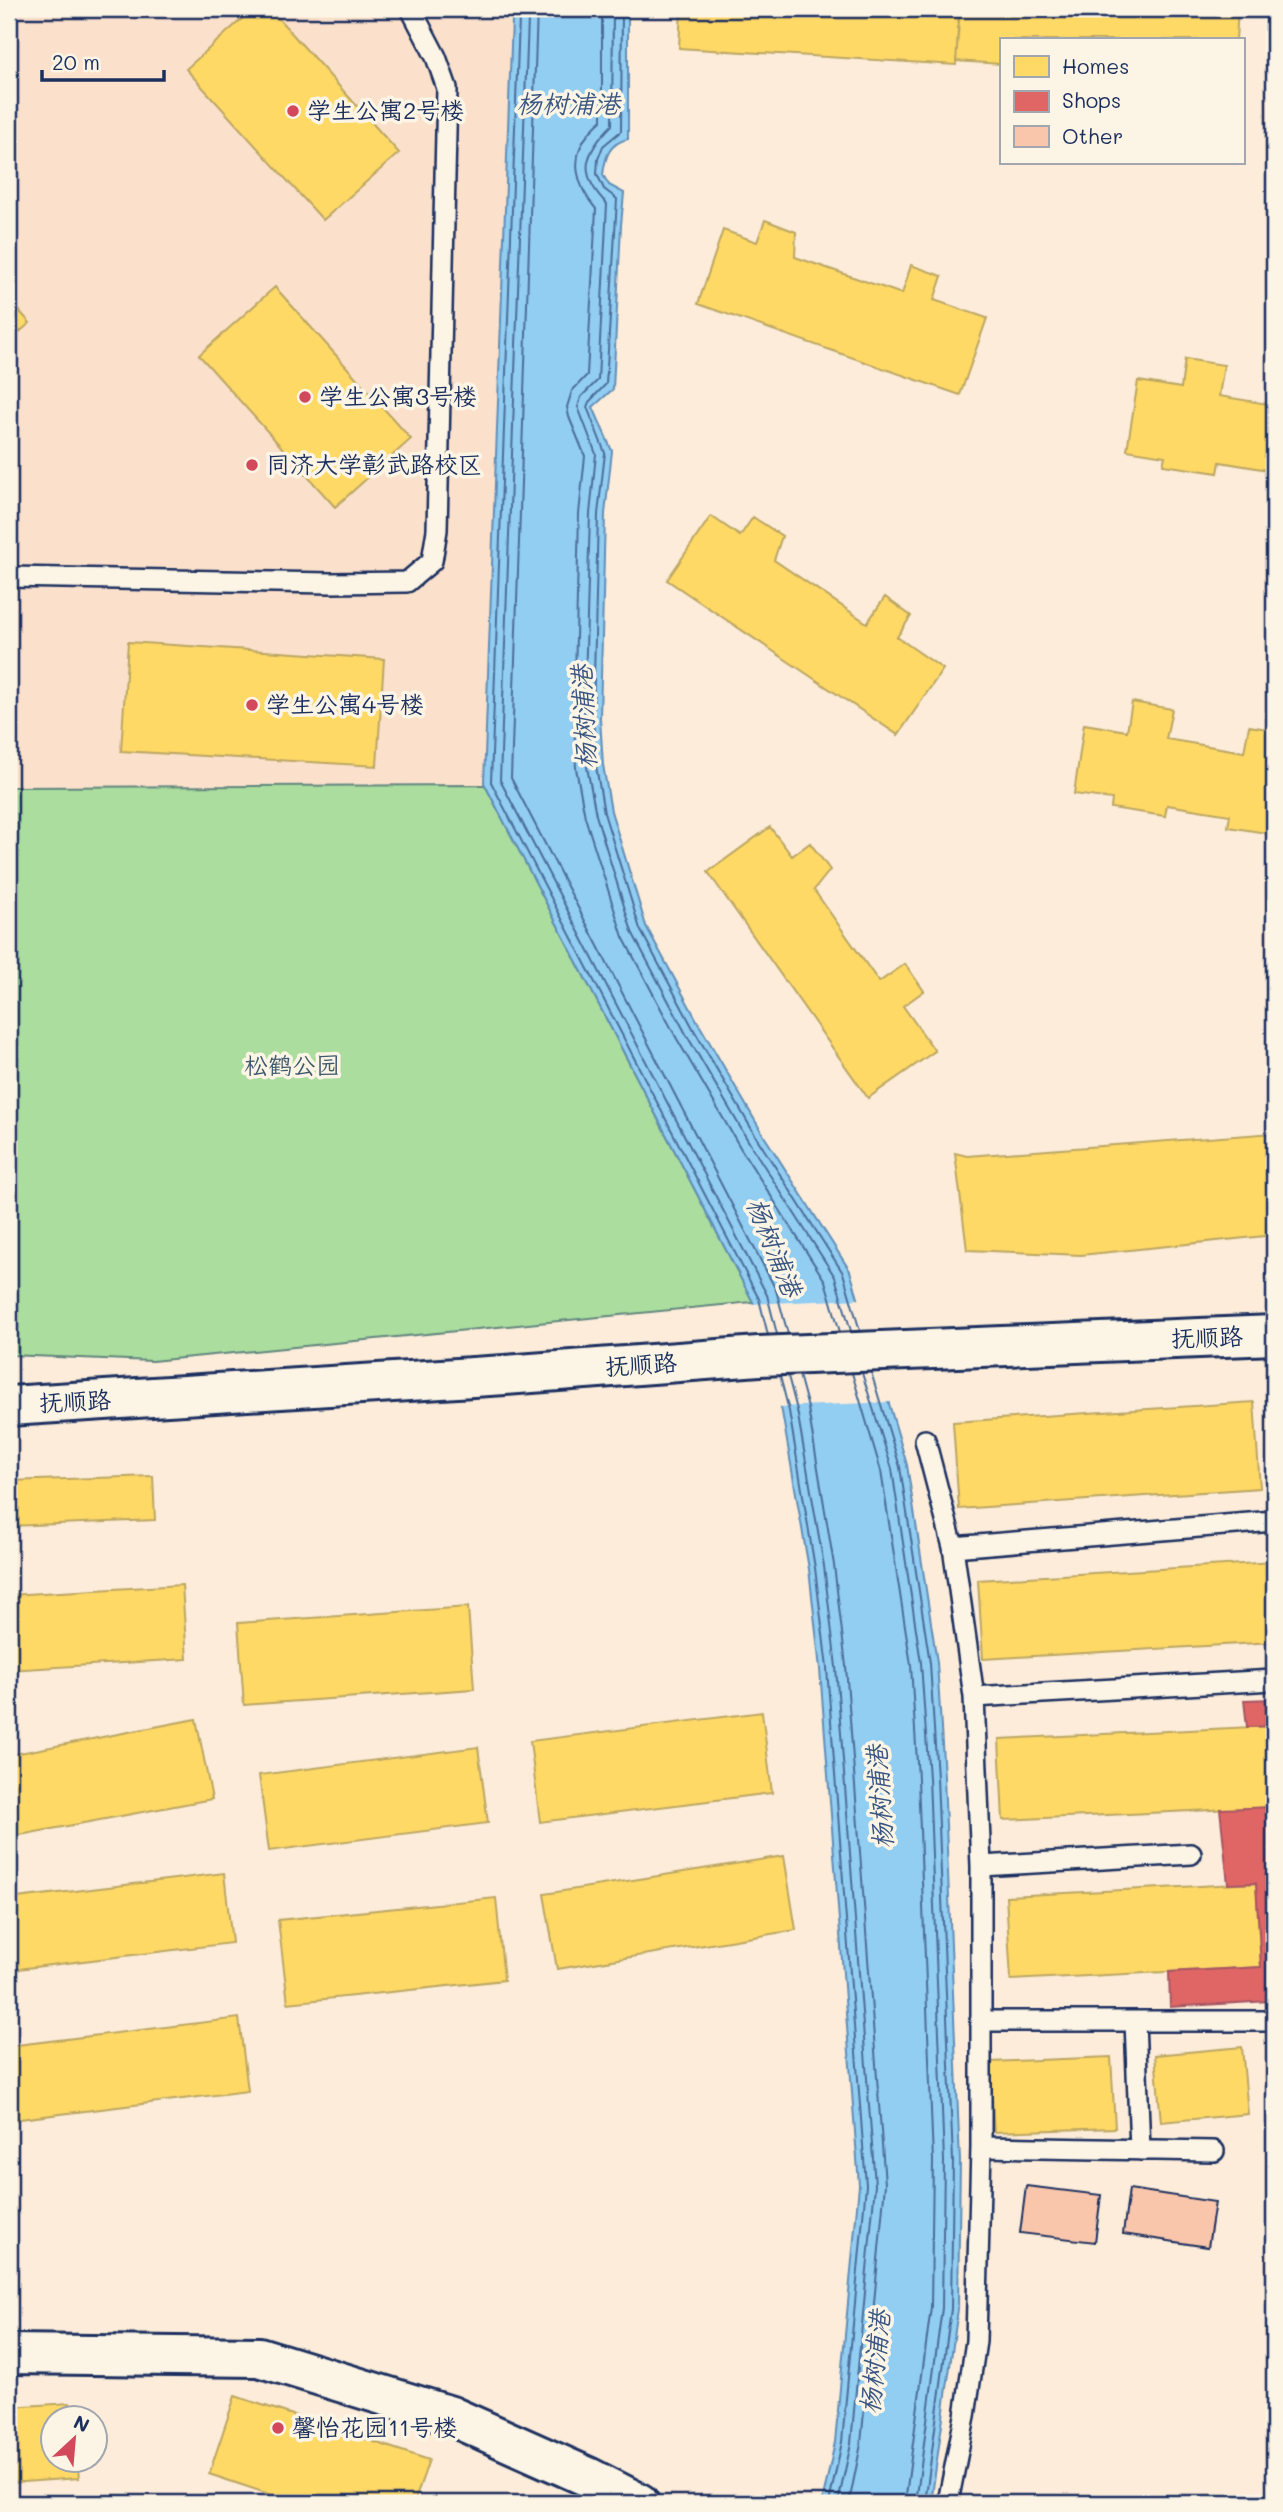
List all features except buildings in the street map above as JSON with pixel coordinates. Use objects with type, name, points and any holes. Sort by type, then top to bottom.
[{"type":"street","name":"抚顺路","points":[[9,1406],[505,1376],[759,1356],[1274,1335]]},
{"type":"street","points":[[9,2354],[259,2357],[451,2416],[588,2477],[639,2503]]},
{"type":"lane","points":[[9,577],[407,582],[432,562],[438,530],[447,88],[436,57],[411,9]]},
{"type":"lane","points":[[925,1440],[953,1547],[974,1697],[981,1866],[981,2147],[975,2341],[965,2416],[949,2497]]},
{"type":"lane","points":[[953,1547],[1274,1521]]},
{"type":"lane","points":[[974,1697],[1274,1680]]},
{"type":"lane","points":[[981,1866],[1191,1854]]},
{"type":"lane","points":[[980,2021],[1274,2021]]},
{"type":"lane","points":[[1135,2021],[1140,2150]]},
{"type":"lane","points":[[981,2147],[1214,2151]]},
{"type":"shaded area","name":"同济大学彰武路校区","points":[[9,9],[510,9],[512,19],[485,785],[9,787]]},
{"type":"green space","name":"松鹤公园","points":[[485,785],[753,1302],[152,1361],[9,1355],[9,787]]},
{"type":"water","name":"杨树浦港","points":[[510,9],[628,9],[628,139],[612,147],[603,175],[609,185],[624,193],[613,389],[593,407],[612,451],[605,514],[600,718],[603,765],[611,811],[646,926],[764,1136],[850,1271],[907,1465],[937,1662],[960,2161],[958,2309],[931,2503],[822,2503],[835,2442],[859,2185],[820,1669],[809,1569],[782,1412],[753,1302],[484,783],[512,19]]},
{"type":"pier","points":[[862,1299],[890,1402],[777,1407],[749,1304]]},
{"type":"place","name":"学生公寓2号楼","points":[[293,111]]},
{"type":"place","name":"学生公寓3号楼","points":[[305,397]]},
{"type":"place","name":"同济大学彰武路校区","points":[[252,465]]},
{"type":"place","name":"学生公寓4号楼","points":[[252,705]]},
{"type":"place","name":"馨怡花园11号楼","points":[[278,2428]]}]
